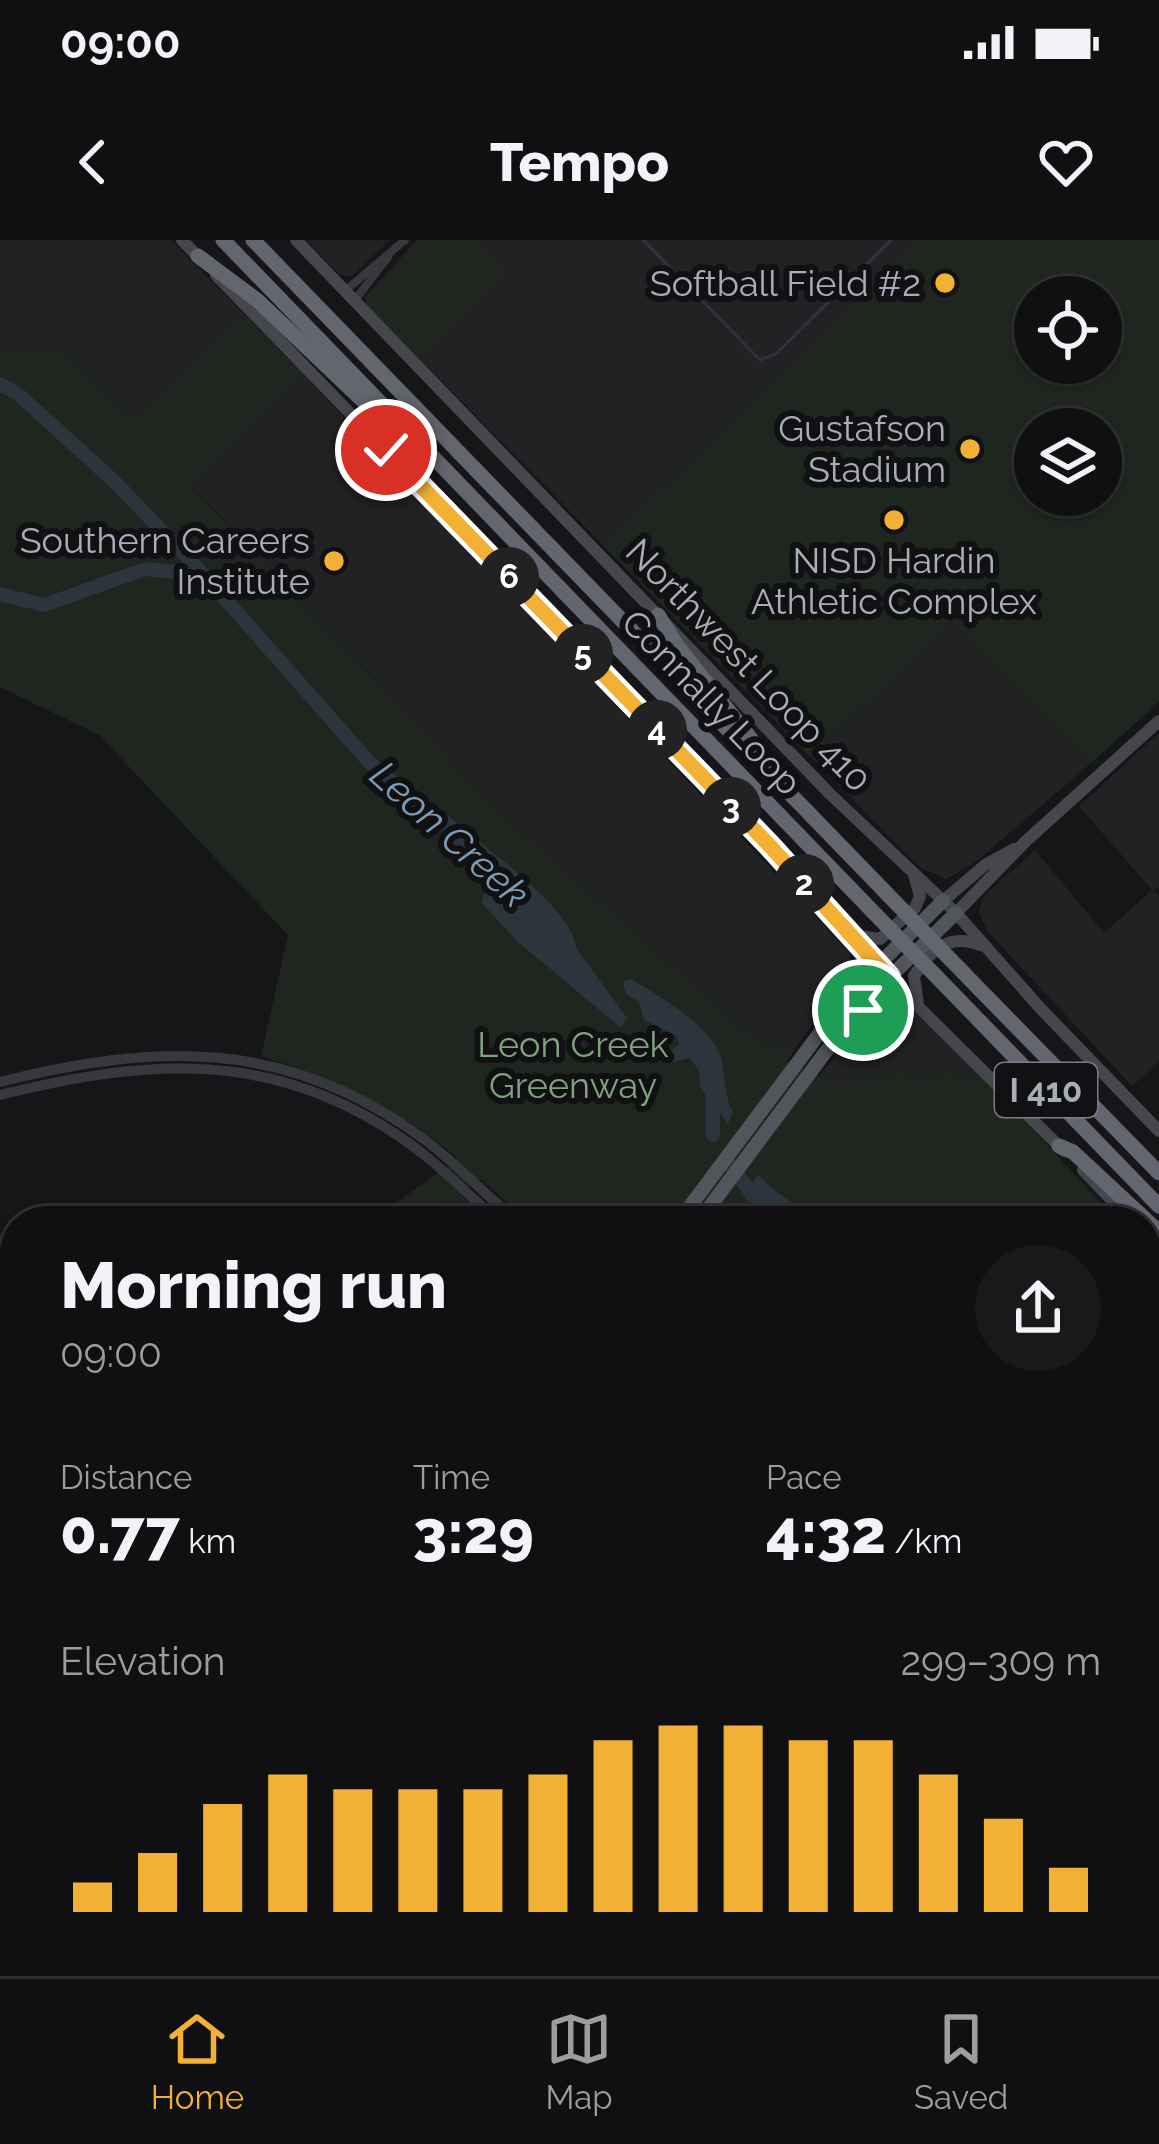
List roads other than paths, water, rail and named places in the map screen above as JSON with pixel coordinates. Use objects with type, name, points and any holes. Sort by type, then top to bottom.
[{"type":"highway","name":"Connally Loop","points":[[223,240],[1159,1206]]},
{"type":"highway","name":"Connally Loop","points":[[253,240],[1159,1173]]},
{"type":"highway","points":[[198,256],[246,290],[386,427],[477,502]]},
{"type":"highway","points":[[658,614],[678,647],[756,746],[774,778]]},
{"type":"highway","points":[[1060,1146],[1073,1152],[1131,1206]]},
{"type":"main road","points":[[182,240],[765,841],[876,965],[1118,1206]]},
{"type":"main road","name":"Northwest Loop 410","points":[[296,240],[956,913],[1159,1131]]},
{"type":"main road","points":[[697,1206],[889,977],[1026,841],[1159,721]]},
{"type":"main road","points":[[846,932],[869,940],[886,936],[919,902],[917,878],[949,888],[1026,841]]},
{"type":"main road","points":[[753,1135],[849,994],[973,875]]},
{"type":"main road","points":[[979,891],[972,915],[986,948]]},
{"type":"main road","points":[[920,1007],[913,991],[914,976],[943,943],[960,939],[986,948]]},
{"type":"main road","points":[[849,994],[860,969],[858,946]]},
{"type":"main road","points":[[846,1025],[886,996],[903,997],[920,1007]]},
{"type":"street","points":[[349,296],[405,240]]},
{"type":"street","points":[[0,1095],[104,1058],[172,1054],[246,1061],[374,1107],[499,1206]]},
{"type":"street","points":[[0,1082],[43,1078]]},
{"type":"street","points":[[435,1155],[484,1206]]},
{"type":"water","points":[[439,807],[557,912],[576,948],[627,1018],[621,1028],[517,941],[481,902],[487,887],[436,821]]},
{"type":"water","points":[[631,979],[683,1013],[716,1046],[733,1112],[728,1124],[700,1086],[699,1071],[690,1058],[671,1062],[658,1046],[672,1050],[679,1044],[676,1036],[644,1020],[639,1002],[626,994],[623,982]]},
{"type":"water","points":[[758,1174],[799,1206],[753,1206],[744,1195]]},
{"type":"waterway","points":[[643,240],[760,360],[776,354],[891,240]]},
{"type":"waterway","points":[[0,384],[18,394],[115,482],[204,575]]},
{"type":"waterway","name":"Leon Creek","points":[[0,594],[44,605],[145,569],[204,575],[369,762],[448,829]]},
{"type":"waterway","name":"Leon Creek","points":[[713,1085],[713,1135]]},
{"type":"waterway","name":"Leon Creek","points":[[729,1164],[759,1203]]},
{"type":"place","name":"Softball Field #2","points":[[945,283]]},
{"type":"place","name":"Gustafson Stadium","points":[[970,449]]},
{"type":"place","name":"NISD Hardin Athletic Complex","points":[[894,520]]},
{"type":"place","name":"Southern Careers Institute","points":[[334,561]]},
{"type":"park label","name":"Leon Creek Greenway","points":[[573,1064]]}]
